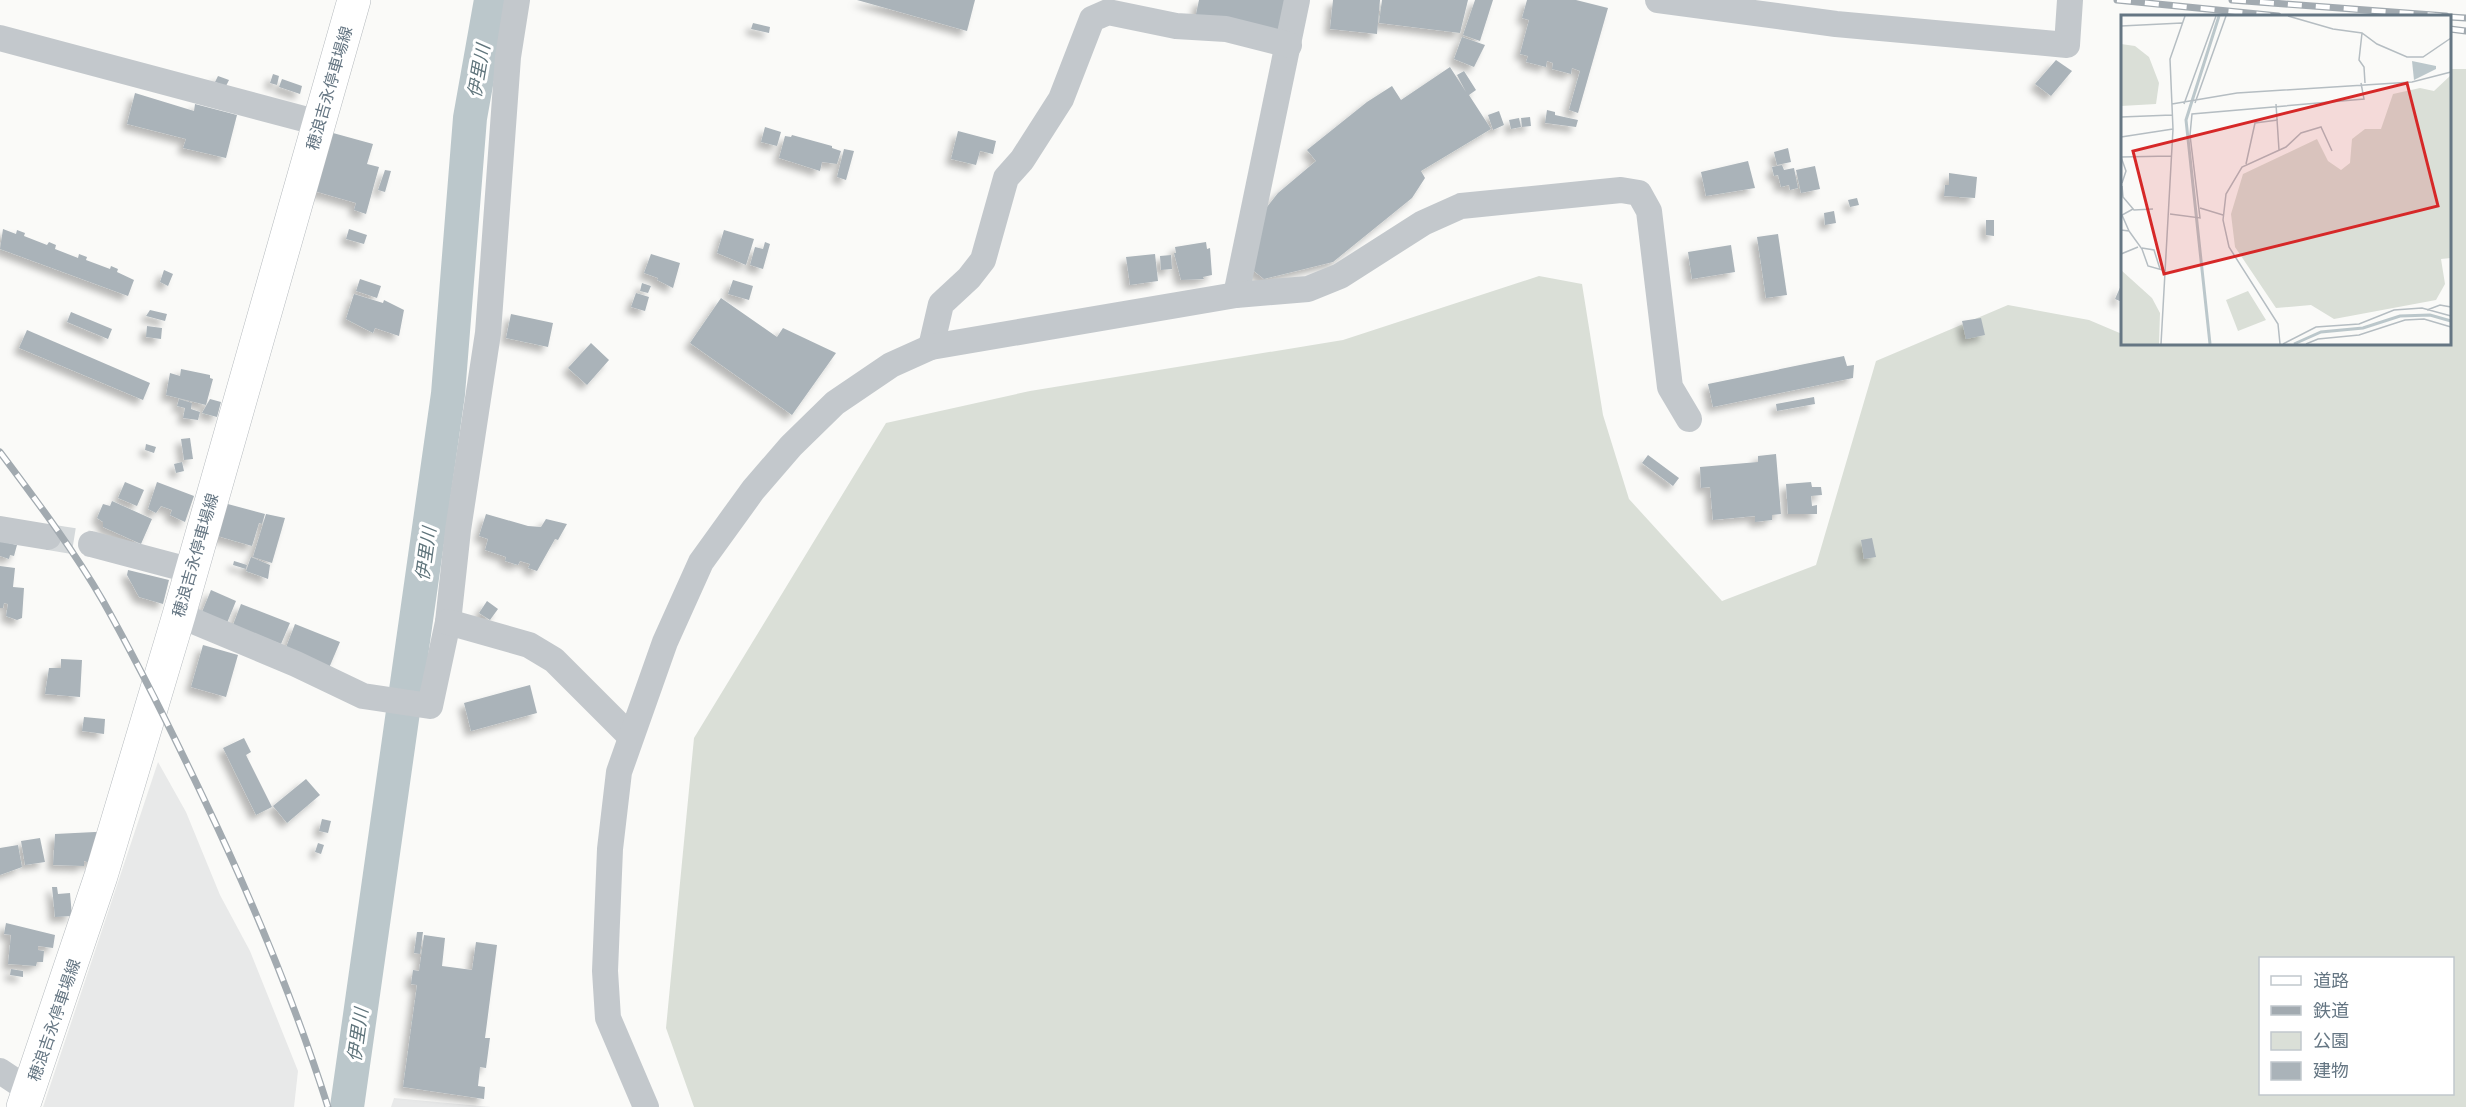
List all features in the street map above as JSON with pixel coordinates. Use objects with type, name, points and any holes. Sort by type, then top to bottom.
[{"type":"main road","name":"穂浪吉永停車場線","points":[[27,1099],[101,876],[354,0]]},
{"type":"street","points":[[178,615],[296,664],[363,696],[430,705],[448,622],[458,530],[488,333],[508,57],[517,0]]},
{"type":"street","points":[[1236,295],[1297,0]]},
{"type":"street","points":[[1658,0],[1836,24],[2067,45],[2070,0]]},
{"type":"street","points":[[931,347],[941,304],[969,278],[983,260],[1006,178],[1022,160],[1061,99],[1092,19],[1108,12],[1176,26],[1226,29],[1289,45]]},
{"type":"street","points":[[0,38],[319,123]]},
{"type":"street","points":[[646,1107],[608,1018],[605,971],[610,849],[619,772],[630,736],[665,642],[701,562],[753,490],[791,446],[835,403],[891,365],[931,347],[1236,295],[1308,289],[1340,276],[1423,223],[1461,206],[1622,190],[1639,193],[1649,211],[1670,387],[1689,419]]},
{"type":"street","points":[[0,529],[48,537]]},
{"type":"street","points":[[90,544],[189,570]]},
{"type":"street","points":[[448,622],[529,645],[554,660],[630,736]]},
{"type":"street","points":[[0,1071],[27,1099]]},
{"type":"shaded area","points":[[158,762],[186,812],[220,895],[250,951],[298,1071],[294,1107],[43,1107]]},
{"type":"shaded area","points":[[394,1098],[491,1107],[391,1107]]},
{"type":"green space","points":[[2451,69],[2466,69],[2466,1107],[694,1107],[666,1028],[694,738],[886,423],[1030,391],[1343,340],[1539,276],[1582,284],[1603,415],[1629,499],[1722,601],[1816,565],[1876,361],[2008,305],[2089,320],[2121,334],[2121,345],[2451,345]]},
{"type":"building","points":[[857,0],[975,0],[967,31]]},
{"type":"building","points":[[1199,0],[1286,0],[1279,34],[1195,19]]},
{"type":"building","points":[[1333,0],[1380,0],[1377,34],[1330,29]]},
{"type":"building","points":[[1382,0],[1468,0],[1460,33],[1379,23]]},
{"type":"building","points":[[1475,0],[1493,0],[1480,41],[1463,35]]},
{"type":"building","points":[[1527,0],[1576,0],[1608,8],[1578,113],[1569,110],[1580,71],[1572,68],[1571,74],[1552,69],[1553,63],[1547,61],[1546,67],[1526,62],[1528,56],[1520,54],[1529,20],[1522,18]]},
{"type":"building","points":[[753,23],[770,27],[769,33],[751,29]]},
{"type":"building","points":[[1462,37],[1485,45],[1474,67],[1454,59]]},
{"type":"building","points":[[2056,60],[2072,71],[2051,96],[2035,84]]},
{"type":"building","points":[[1450,67],[1466,92],[1457,75],[1464,71],[1476,90],[1469,95],[1491,129],[1421,171],[1425,178],[1412,198],[1333,262],[1264,279],[1250,268],[1263,212],[1278,193],[1316,161],[1307,150],[1367,102],[1392,86],[1401,100]]},
{"type":"building","points":[[273,74],[279,76],[277,85],[270,83]]},
{"type":"building","points":[[218,76],[229,80],[226,86],[215,82]]},
{"type":"building","points":[[282,79],[302,86],[300,94],[279,87]]},
{"type":"building","points":[[135,93],[194,111],[195,104],[237,115],[226,158],[183,148],[186,139],[127,124]]},
{"type":"building","points":[[1547,110],[1555,112],[1555,115],[1578,120],[1576,127],[1545,123]]},
{"type":"building","points":[[1499,111],[1504,125],[1493,130],[1488,115]]},
{"type":"building","points":[[1530,117],[1531,126],[1522,127],[1521,118]]},
{"type":"building","points":[[1519,118],[1521,127],[1511,129],[1509,120]]},
{"type":"building","points":[[765,127],[781,132],[777,146],[761,142]]},
{"type":"building","points":[[958,131],[996,141],[993,154],[980,151],[976,165],[951,159]]},
{"type":"building","points":[[333,133],[373,144],[367,164],[379,167],[366,214],[354,210],[356,203],[314,191]]},
{"type":"building","points":[[792,135],[832,146],[841,151],[837,164],[822,162],[820,171],[779,158],[785,136],[791,137]]},
{"type":"building","points":[[1788,148],[1791,162],[1777,165],[1774,152]]},
{"type":"building","points":[[844,149],[854,151],[846,180],[837,177]]},
{"type":"building","points":[[1748,161],[1755,188],[1706,196],[1701,172]]},
{"type":"building","points":[[1782,165],[1784,170],[1794,168],[1798,188],[1790,190],[1789,185],[1781,187],[1778,175],[1774,176],[1772,167]]},
{"type":"building","points":[[1815,166],[1820,189],[1801,193],[1796,170]]},
{"type":"building","points":[[385,170],[391,171],[385,192],[378,190]]},
{"type":"building","points":[[1949,173],[1977,177],[1975,198],[1944,196],[1945,185],[1949,185]]},
{"type":"building","points":[[1857,198],[1859,205],[1850,207],[1848,200]]},
{"type":"building","points":[[1834,211],[1836,223],[1825,225],[1824,213]]},
{"type":"building","points":[[1986,220],[1994,220],[1994,236],[1986,235]]},
{"type":"building","points":[[3,229],[16,234],[17,230],[25,233],[24,236],[47,245],[49,242],[56,245],[55,249],[78,258],[79,254],[87,257],[86,260],[110,269],[111,266],[118,269],[117,272],[134,280],[128,296],[0,249]]},
{"type":"building","points":[[349,229],[367,235],[364,244],[346,239]]},
{"type":"building","points":[[724,230],[754,239],[746,265],[717,253]]},
{"type":"building","points":[[1778,234],[1787,295],[1766,298],[1757,237]]},
{"type":"building","points":[[765,242],[770,244],[763,269],[750,265],[755,247],[763,249]]},
{"type":"building","points":[[1206,242],[1207,249],[1210,248],[1212,275],[1203,277],[1204,279],[1181,280],[1174,253],[1176,253],[1175,247]]},
{"type":"building","points":[[1731,245],[1735,272],[1692,279],[1688,252]]},
{"type":"building","points":[[651,254],[680,263],[673,288],[657,280],[658,278],[644,273]]},
{"type":"building","points":[[1155,254],[1158,281],[1130,285],[1126,257]]},
{"type":"building","points":[[1171,255],[1172,269],[1161,270],[1160,256]]},
{"type":"building","points":[[164,270],[173,274],[168,286],[160,282]]},
{"type":"building","points":[[360,279],[381,286],[377,298],[356,291]]},
{"type":"building","points":[[733,280],[753,286],[749,300],[728,294]]},
{"type":"building","points":[[642,283],[651,286],[648,293],[640,291]]},
{"type":"building","points":[[2121,285],[2121,302],[2115,299]]},
{"type":"building","points":[[636,293],[649,297],[645,311],[631,307]]},
{"type":"building","points":[[354,294],[383,303],[384,300],[404,310],[399,336],[375,328],[373,333],[346,319]]},
{"type":"building","points":[[721,298],[777,337],[783,328],[836,353],[792,415],[690,343]]},
{"type":"building","points":[[150,310],[167,314],[165,321],[146,316]]},
{"type":"building","points":[[71,312],[112,329],[108,339],[67,322]]},
{"type":"building","points":[[511,314],[553,323],[548,347],[506,338]]},
{"type":"building","points":[[1981,318],[1985,335],[1966,339],[1962,321]]},
{"type":"building","points":[[147,326],[162,328],[161,339],[146,337]]},
{"type":"building","points":[[27,330],[150,383],[143,400],[19,348]]},
{"type":"building","points":[[591,343],[609,360],[587,385],[568,368]]},
{"type":"building","points":[[1844,356],[1847,366],[1854,365],[1853,378],[1713,407],[1708,384]]},
{"type":"building","points":[[181,369],[210,375],[213,379],[206,405],[166,395],[170,373],[180,376]]},
{"type":"building","points":[[1814,397],[1815,404],[1777,411],[1776,404]]},
{"type":"building","points":[[179,399],[192,403],[191,409],[200,412],[198,420],[183,418],[185,408],[177,406]]},
{"type":"building","points":[[210,399],[221,402],[217,417],[202,413]]},
{"type":"building","points":[[190,438],[193,459],[184,460],[181,439]]},
{"type":"building","points":[[146,444],[156,447],[154,453],[145,450]]},
{"type":"building","points":[[1776,454],[1781,514],[1772,515],[1772,520],[1755,522],[1755,516],[1713,520],[1710,487],[1701,488],[1700,467],[1758,462],[1758,456]]},
{"type":"building","points":[[1648,455],[1679,478],[1673,486],[1642,463]]},
{"type":"building","points":[[182,462],[184,471],[176,473],[174,464]]},
{"type":"building","points":[[125,482],[144,490],[137,506],[118,498]]},
{"type":"building","points":[[157,482],[194,496],[185,522],[170,515],[172,510],[161,506],[156,513],[148,509]]},
{"type":"building","points":[[1811,482],[1812,487],[1821,487],[1822,495],[1811,496],[1812,506],[1817,505],[1817,514],[1788,514],[1786,484]]},
{"type":"building","points":[[112,501],[152,519],[141,544],[103,527],[103,522],[97,518],[103,504],[110,506]]},
{"type":"building","points":[[224,503],[265,514],[262,524],[259,523],[252,546],[214,535]]},
{"type":"building","points":[[266,514],[285,518],[272,563],[253,557]]},
{"type":"building","points":[[486,514],[528,526],[541,527],[546,519],[567,524],[558,540],[555,539],[537,571],[528,568],[530,564],[520,561],[518,565],[505,561],[506,557],[485,550],[488,539],[479,536]]},
{"type":"building","points":[[1872,538],[1876,557],[1864,559],[1861,540]]},
{"type":"building","points":[[0,541],[17,545],[14,556],[10,555],[9,559],[0,556]]},
{"type":"building","points":[[251,557],[270,565],[268,579],[246,571]]},
{"type":"building","points":[[234,561],[247,565],[246,569],[233,565]]},
{"type":"building","points":[[0,566],[15,568],[13,587],[24,588],[22,618],[17,620],[6,616],[8,604],[4,603],[3,608],[0,608]]},
{"type":"building","points":[[128,570],[169,580],[163,604],[139,597],[127,575]]},
{"type":"building","points":[[211,590],[236,601],[227,623],[202,612]]},
{"type":"building","points":[[487,601],[498,609],[490,620],[479,613]]},
{"type":"building","points":[[241,604],[290,623],[281,644],[233,625]]},
{"type":"building","points":[[295,624],[340,642],[329,668],[285,650]]},
{"type":"building","points":[[203,645],[238,655],[226,697],[191,687]]},
{"type":"building","points":[[61,659],[82,660],[80,697],[45,694],[49,668],[61,668]]},
{"type":"building","points":[[530,685],[537,713],[471,731],[464,703]]},
{"type":"building","points":[[84,717],[105,719],[104,734],[82,731]]},
{"type":"building","points":[[244,738],[251,752],[246,755],[272,807],[256,815],[223,748]]},
{"type":"building","points":[[306,779],[320,795],[287,823],[273,806]]},
{"type":"building","points":[[322,819],[331,821],[328,833],[319,831]]},
{"type":"building","points":[[104,833],[93,864],[84,861],[84,866],[53,865],[55,834]]},
{"type":"building","points":[[40,838],[45,862],[25,865],[21,841]]},
{"type":"building","points":[[318,843],[324,845],[321,854],[315,852]]},
{"type":"building","points":[[18,845],[22,867],[0,875],[0,848]]},
{"type":"building","points":[[52,887],[57,887],[58,894],[70,893],[72,916],[55,917]]},
{"type":"building","points":[[6,923],[55,935],[53,948],[38,946],[38,950],[44,951],[43,962],[37,962],[36,966],[8,964],[11,935],[4,934]]},
{"type":"building","points":[[417,932],[423,932],[420,954],[414,953]]},
{"type":"building","points":[[424,935],[445,938],[442,966],[472,970],[476,942],[497,945],[485,1038],[490,1038],[486,1068],[480,1067],[478,1086],[485,1087],[484,1099],[403,1087],[417,985],[411,984],[413,970],[419,971]]},
{"type":"building","points":[[11,969],[23,971],[23,977],[10,975]]},
{"type":"waterway","name":"伊里川","points":[[347,1107],[448,394],[470,118],[491,0]]},
{"type":"tunnel","points":[[48,537],[91,544]]},
{"type":"railway","points":[[2117,0],[2268,15]]},
{"type":"railway","points":[[2232,0],[2433,15]]},
{"type":"railway","points":[[2451,17],[2466,18]]},
{"type":"railway","points":[[2451,29],[2466,31]]},
{"type":"railway","points":[[0,452],[54,525],[103,601],[167,722],[254,910],[301,1027],[328,1107]]}]
